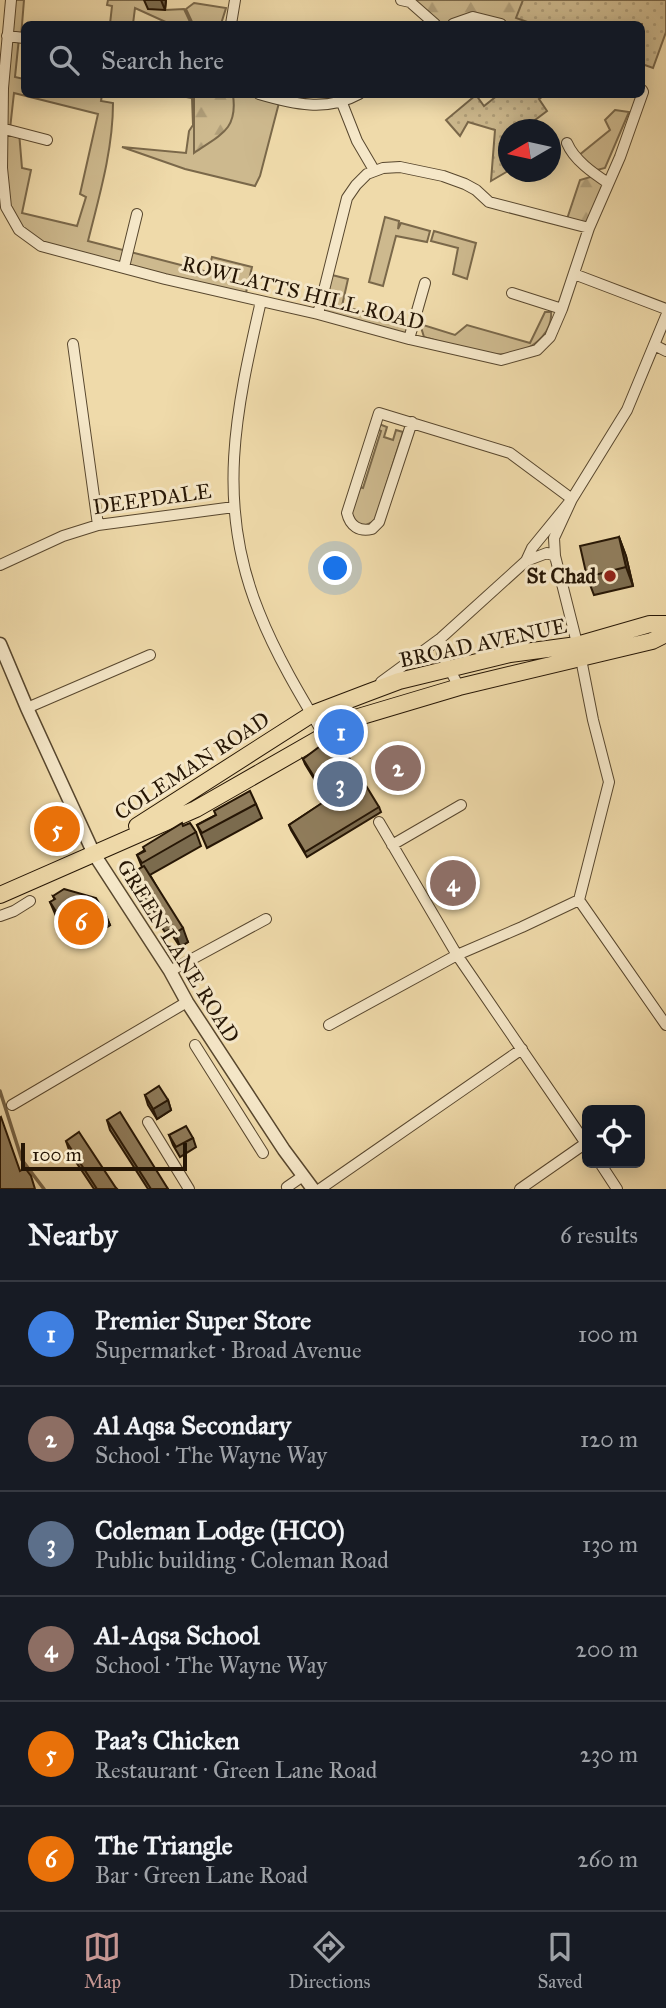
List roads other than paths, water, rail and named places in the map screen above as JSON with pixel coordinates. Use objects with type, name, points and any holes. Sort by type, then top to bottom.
[{"type":"highway","name":"BROAD AVENUE","points":[[324,735],[355,718],[579,652],[650,624],[666,624]]},
{"type":"highway","name":"BROAD AVENUE","points":[[312,714],[399,681],[510,654],[579,652],[652,641],[666,634]]},
{"type":"highway","name":"COLEMAN ROAD","points":[[94,854],[312,714]]},
{"type":"highway","name":"COLEMAN ROAD","points":[[0,895],[196,809],[324,735]]},
{"type":"street","name":"ROWLATTS HILL ROAD","points":[[11,0],[1,128],[2,195],[19,230],[41,246],[165,279],[501,360],[537,350],[550,337],[589,228],[620,157],[641,98]]},
{"type":"street","points":[[232,21],[235,0]]},
{"type":"street","points":[[401,0],[410,2],[432,21]]},
{"type":"street","points":[[462,21],[473,17],[489,21]]},
{"type":"street","points":[[7,36],[21,38]]},
{"type":"street","points":[[275,98],[303,105],[323,106],[342,103],[351,98]]},
{"type":"street","points":[[342,103],[357,141],[374,170]]},
{"type":"street","points":[[1,128],[47,139]]},
{"type":"street","points":[[567,143],[579,160],[608,183]]},
{"type":"street","points":[[318,314],[341,220],[351,191],[361,179],[374,170],[400,167],[443,176],[466,184],[489,202],[589,228]]},
{"type":"street","points":[[124,267],[137,214]]},
{"type":"street","points":[[574,274],[666,309]]},
{"type":"street","points":[[409,339],[425,283]]},
{"type":"street","points":[[512,293],[562,309]]},
{"type":"street","points":[[261,301],[242,387],[233,464],[234,507],[240,551],[258,612],[280,659],[324,735]]},
{"type":"street","points":[[666,316],[627,410],[572,499],[554,538],[555,556],[609,782],[579,900],[666,1025]]},
{"type":"street","points":[[74,344],[98,525]]},
{"type":"street","points":[[654,345],[666,351]]},
{"type":"street","points":[[412,422],[379,522],[372,529],[357,528],[350,522],[347,513],[379,413],[412,422],[510,453],[572,499]]},
{"type":"street","points":[[526,561],[532,548],[572,499]]},
{"type":"street","name":"DEEPDALE","points":[[0,565],[63,536],[98,525],[234,507]]},
{"type":"street","points":[[367,693],[440,638],[526,561],[547,553],[555,556]]},
{"type":"street","points":[[440,638],[442,656],[459,687]]},
{"type":"street","name":"GREEN LANE ROAD","points":[[0,643],[94,854],[242,1087],[313,1189]]},
{"type":"street","points":[[27,708],[150,655]]},
{"type":"street","points":[[392,845],[461,805]]},
{"type":"street","points":[[379,822],[457,955],[582,1137]]},
{"type":"street","points":[[329,1025],[457,955],[579,900]]},
{"type":"street","points":[[0,916],[30,901]]},
{"type":"street","points":[[170,971],[266,919]]},
{"type":"street","points":[[12,1105],[187,1002]]},
{"type":"street","points":[[195,1045],[263,1153]]},
{"type":"street","points":[[320,1189],[522,1049]]},
{"type":"street","points":[[228,1096],[242,1087]]},
{"type":"street","points":[[148,1122],[190,1189]]},
{"type":"street","points":[[520,1189],[582,1147]]},
{"type":"street","points":[[603,1168],[618,1189]]},
{"type":"street","points":[[288,1189],[286,1187],[303,1176]]},
{"type":"waterway","points":[[0,1091],[22,1160],[44,1189]]},
{"type":"place","name":"St Chad","points":[[610,576]]},
{"type":"place","name":"Premier Super Store","points":[[341,732]]},
{"type":"place","name":"Al Aqsa Secondary","points":[[398,768]]},
{"type":"place","name":"Coleman Lodge (HCO)","points":[[340,784]]},
{"type":"place","name":"Paa's Chicken","points":[[57,829]]},
{"type":"place","name":"Al-Aqsa School","points":[[453,883]]},
{"type":"place","name":"The Triangle","points":[[81,922]]}]
